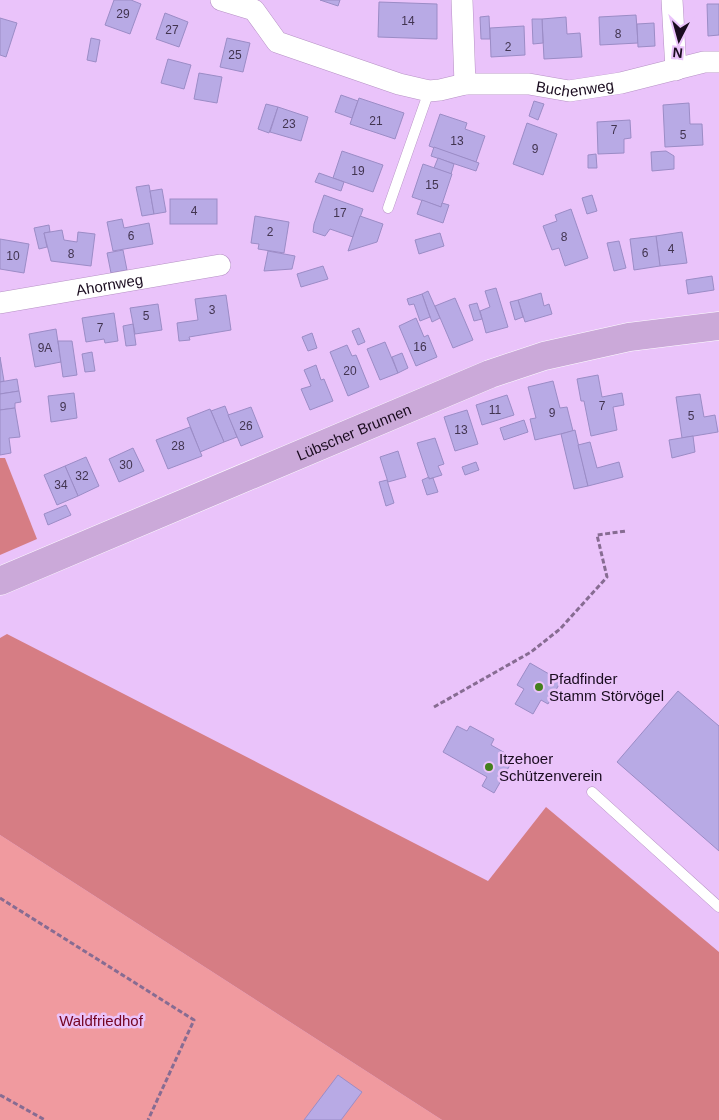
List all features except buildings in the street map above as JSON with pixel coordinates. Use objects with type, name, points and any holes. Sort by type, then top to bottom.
[{"type":"main road","name":"Lübscher Brunnen","points":[[0,581],[490,374],[544,356],[629,337],[719,326]]},
{"type":"street","name":"Buchenweg","points":[[221,0],[254,10],[278,42],[399,84],[429,91],[465,84],[529,84],[569,91],[621,83],[704,62],[719,62]]},
{"type":"street","points":[[462,0],[465,84]]},
{"type":"street","points":[[672,0],[676,70]]},
{"type":"street","name":"Ahornweg","points":[[0,303],[220,265]]},
{"type":"lane","points":[[388,208],[429,91]]},
{"type":"lane","points":[[592,792],[719,907]]},
{"type":"path","points":[[434,707],[531,652],[560,629],[607,577],[597,536],[626,531]]},
{"type":"path","points":[[0,898],[194,1020],[148,1120]]},
{"type":"path","points":[[0,1096],[44,1120]]},
{"type":"green space","name":"Waldfriedhof","points":[[0,835],[442,1120],[0,1120]]},
{"type":"shaded area","points":[[0,458],[5,458],[37,539],[0,555]]},
{"type":"shaded area","points":[[7,634],[488,881],[546,807],[719,952],[719,1120],[442,1120],[0,835],[0,638]]},
{"type":"place","name":"Pfadfinder Stamm Störvögel","points":[[539,687]]},
{"type":"place","name":"Itzehoer Schützenverein","points":[[489,767]]}]
